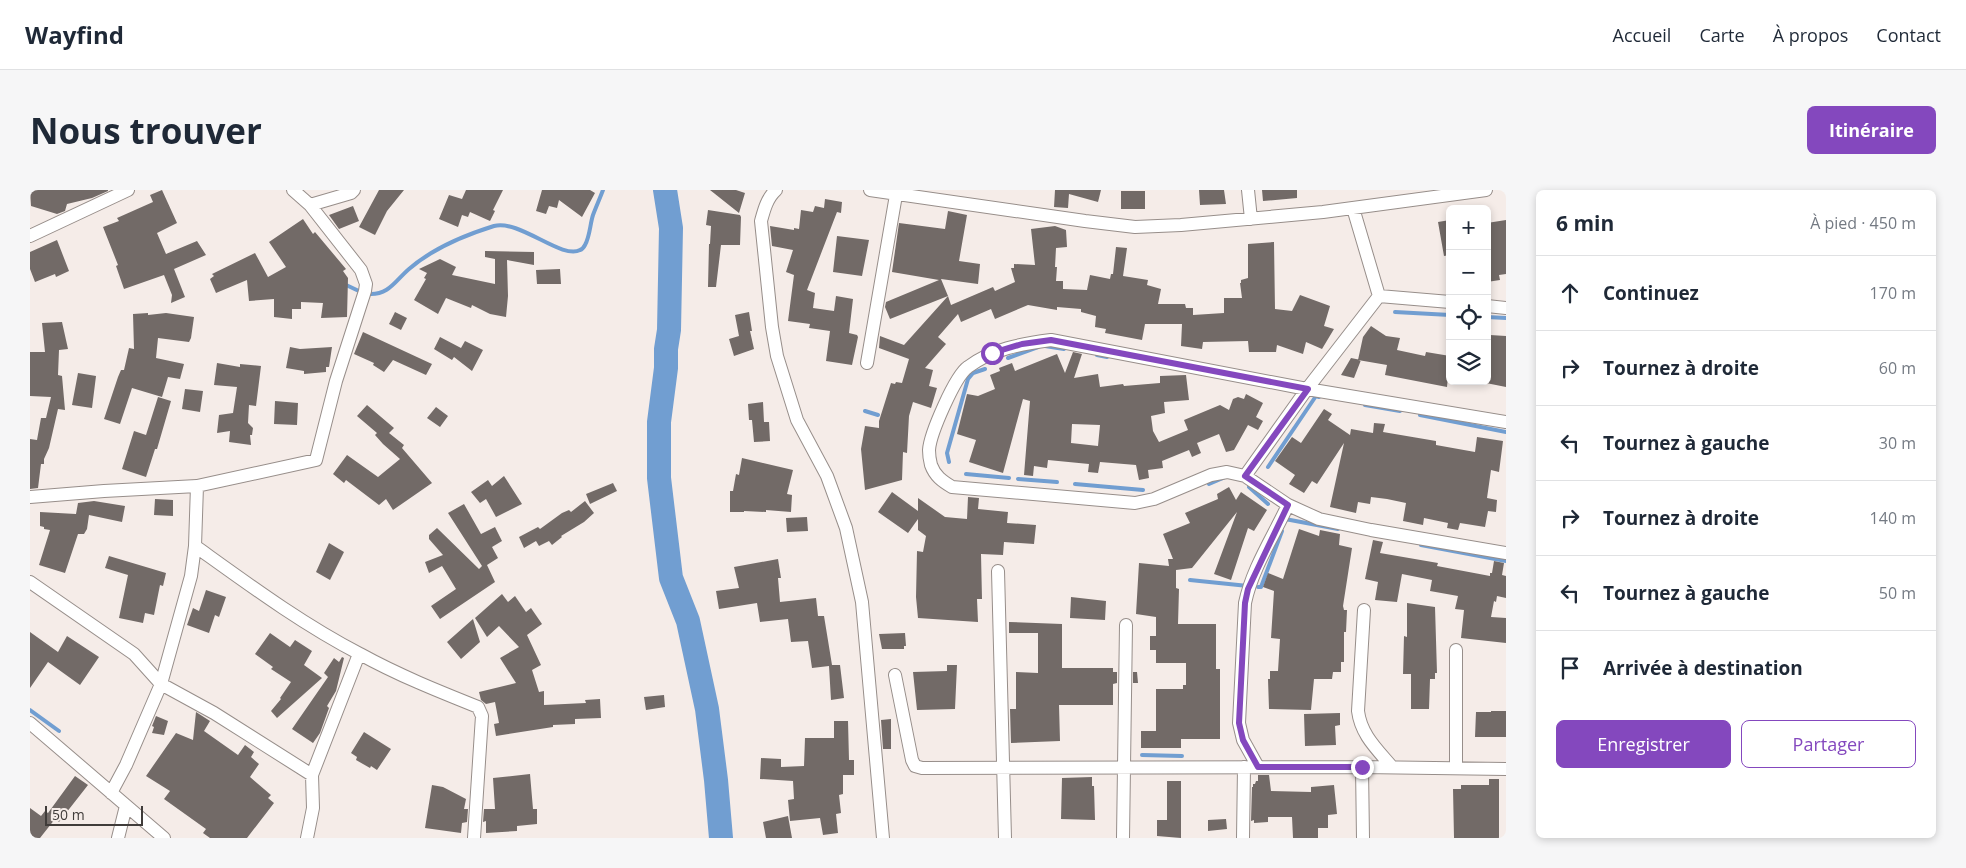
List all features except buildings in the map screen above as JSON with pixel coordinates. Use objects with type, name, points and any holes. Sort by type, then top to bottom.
[{"type":"street","points":[[30,236],[128,190]]},
{"type":"street","points":[[30,497],[197,486],[316,460],[336,381],[366,284],[361,270],[310,205],[292,190]]},
{"type":"street","points":[[310,205],[352,193],[354,190]]},
{"type":"street","points":[[776,190],[771,194],[761,221],[772,327],[777,356],[797,420],[827,476],[846,528],[862,602],[883,838]]},
{"type":"street","points":[[870,190],[1135,226],[1181,225],[1251,219],[1353,208],[1486,190]]},
{"type":"street","points":[[1248,190],[1251,219]]},
{"type":"street","points":[[867,363],[896,195]]},
{"type":"street","points":[[1353,208],[1379,296]]},
{"type":"street","points":[[1379,296],[1446,302]]},
{"type":"street","points":[[1245,476],[1379,296]]},
{"type":"street","points":[[1491,306],[1506,308]]},
{"type":"street","points":[[1506,422],[1308,389],[1051,340],[1022,344],[992,353],[966,368],[954,384],[929,448],[932,465],[939,479],[952,487],[1135,503],[1154,500],[1212,475],[1228,472],[1245,476],[1288,505],[1319,519],[1370,530],[1506,553]]},
{"type":"street","points":[[111,793],[126,765],[161,684],[190,576],[195,546],[197,486]]},
{"type":"street","points":[[1258,767],[1243,740],[1239,723],[1245,603],[1250,582],[1288,505]]},
{"type":"street","points":[[195,546],[258,591],[359,654],[423,685],[478,707],[481,711],[474,838]]},
{"type":"street","points":[[998,571],[1005,838]]},
{"type":"street","points":[[30,582],[134,654],[161,684],[214,713],[312,775]]},
{"type":"street","points":[[1364,610],[1358,711],[1360,723],[1366,735],[1392,767]]},
{"type":"street","points":[[1123,838],[1126,625]]},
{"type":"street","points":[[1456,650],[1456,768]]},
{"type":"street","points":[[307,838],[313,808],[312,775],[359,654]]},
{"type":"street","points":[[895,675],[912,760],[915,766],[922,768],[1392,767],[1506,769]]},
{"type":"street","points":[[30,723],[164,838]]},
{"type":"street","points":[[1243,838],[1244,767]]},
{"type":"street","points":[[1362,767],[1364,838]]},
{"type":"street","points":[[118,838],[126,806]]},
{"type":"waterway","points":[[369,294],[376,294],[387,290],[409,269],[438,249],[460,238],[494,226],[504,225],[515,228],[551,245],[572,252],[581,250],[587,241],[593,215],[603,190]]},
{"type":"waterway","points":[[665,190],[671,228],[669,330],[659,422],[659,478],[671,578],[688,621],[707,709],[721,838]]},
{"type":"waterway","points":[[344,284],[361,292]]},
{"type":"waterway","points":[[1395,312],[1446,315]]},
{"type":"waterway","points":[[1491,317],[1506,318]]},
{"type":"waterway","points":[[1045,346],[1064,349]]},
{"type":"waterway","points":[[1008,358],[1038,347]]},
{"type":"waterway","points":[[1097,355],[1107,357]]},
{"type":"waterway","points":[[949,462],[947,453],[968,379],[973,373],[985,369]]},
{"type":"waterway","points":[[1268,467],[1316,396],[1319,397]]},
{"type":"waterway","points":[[1365,405],[1400,411]]},
{"type":"waterway","points":[[865,411],[878,415]]},
{"type":"waterway","points":[[1420,415],[1506,432]]},
{"type":"waterway","points":[[966,474],[1009,478]]},
{"type":"waterway","points":[[1209,484],[1223,478]]},
{"type":"waterway","points":[[1018,479],[1057,482]]},
{"type":"waterway","points":[[1075,484],[1143,490]]},
{"type":"waterway","points":[[1249,487],[1268,504]]},
{"type":"waterway","points":[[1285,519],[1338,529]]},
{"type":"waterway","points":[[1258,587],[1261,587],[1282,531]]},
{"type":"waterway","points":[[1421,545],[1506,561]]},
{"type":"waterway","points":[[1190,580],[1248,586]]},
{"type":"waterway","points":[[30,710],[59,731]]},
{"type":"waterway","points":[[1142,755],[1182,756]]},
{"type":"route","points":[[992,353],[1022,344],[1051,340],[1308,389],[1245,476],[1288,505],[1248,589],[1245,603],[1239,723],[1243,740],[1258,767],[1362,767]]}]
